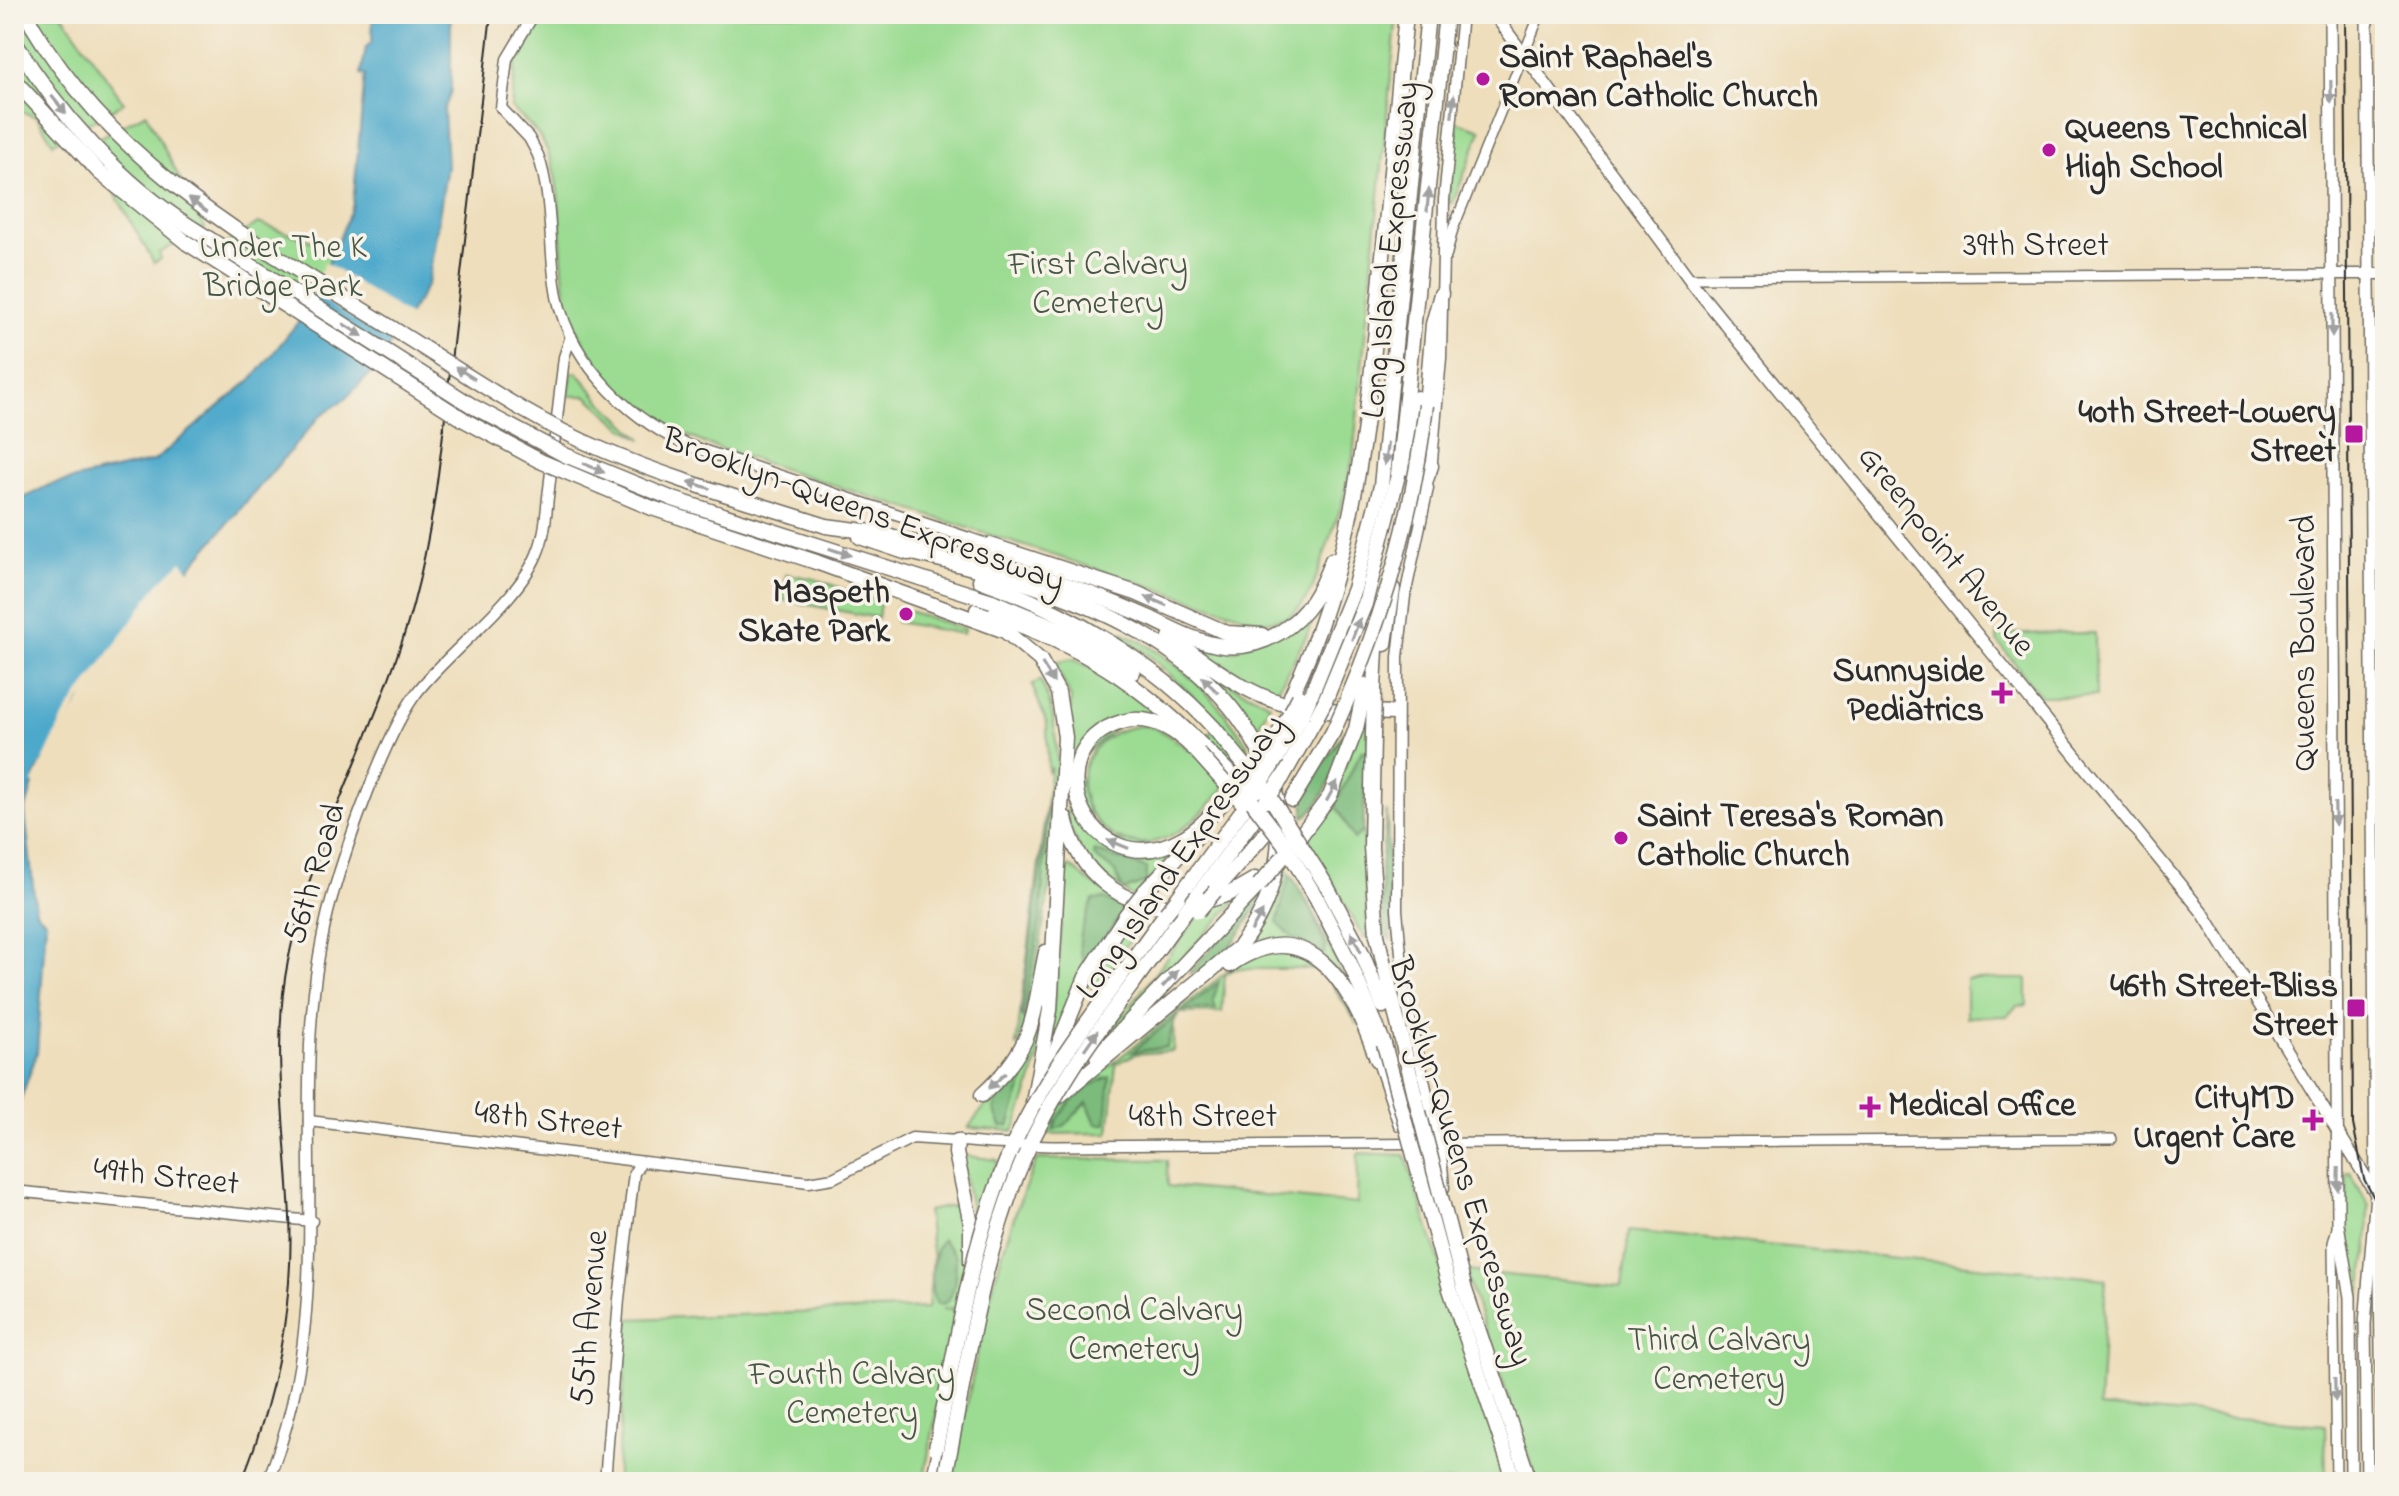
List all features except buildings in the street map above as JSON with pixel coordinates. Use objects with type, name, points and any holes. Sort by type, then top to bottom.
[{"type":"highway","points":[[1306,698],[1360,468],[1375,349],[1406,14]]},
{"type":"highway","points":[[1375,349],[1394,233],[1415,14]]},
{"type":"highway","name":"Long Island Expressway","points":[[931,1482],[970,1275],[1001,1173],[1053,1070],[1128,978],[1146,966],[1193,907],[1271,749],[1298,714],[1354,589],[1381,486],[1428,14]]},
{"type":"highway","name":"Long Island Expressway","points":[[1306,698],[1365,604],[1393,501],[1421,278],[1446,14]]},
{"type":"highway","name":"Brooklyn-Queens Expressway","points":[[29,18],[70,83],[124,144],[194,203],[565,433],[652,469],[900,550],[996,575],[1123,650],[1171,686],[1205,741],[1275,804],[1326,885],[1368,967],[1419,1112],[1465,1290],[1530,1482]]},
{"type":"highway","name":"Brooklyn-Queens Expressway","points":[[14,41],[78,128],[152,199],[487,415],[565,455],[658,494],[991,613]]},
{"type":"highway","points":[[14,66],[39,106]]},
{"type":"highway","points":[[14,80],[39,106]]},
{"type":"highway","name":"Brooklyn-Queens Expressway","points":[[39,106],[99,172],[162,225],[466,421],[540,461],[610,492],[816,562],[991,613],[1059,627],[1116,660],[1171,704],[1251,790],[1317,899],[1393,1041],[1450,1289],[1515,1482]]},
{"type":"highway","points":[[1393,1041],[1379,950],[1373,869],[1377,736],[1375,654],[1383,592],[1412,459],[1420,356],[1421,278]]},
{"type":"highway","points":[[1193,907],[1215,891],[1292,800],[1333,732],[1373,637],[1393,574],[1414,485],[1426,405],[1433,324],[1441,294]]},
{"type":"highway","points":[[931,1482],[943,1449],[994,1226],[1034,1128],[1058,1097],[1257,882],[1330,796],[1374,689],[1391,596],[1419,494],[1431,466]]},
{"type":"highway","points":[[996,575],[1063,584],[1184,637],[1216,647],[1249,645],[1282,630],[1307,611],[1320,589],[1360,468]]},
{"type":"highway","points":[[826,526],[880,533],[1087,605],[1164,647],[1220,695],[1258,750],[1273,787],[1279,814],[1276,872],[1253,929],[1205,978],[1058,1097]]},
{"type":"highway","points":[[990,545],[1136,593],[1227,633],[1250,636],[1282,630]]},
{"type":"highway","points":[[1126,609],[1257,696],[1310,710],[1395,713]]},
{"type":"highway","points":[[991,613],[1033,652],[1058,692],[1065,728],[1047,1037],[1027,1126]]},
{"type":"highway","points":[[942,1482],[943,1449],[970,1300],[988,1225],[1086,977],[1144,892],[1216,816],[1253,761],[1271,749],[1298,714]]},
{"type":"highway","name":"Long Island Expressway","points":[[942,1482],[984,1279],[1015,1179],[1062,1085],[1166,913],[1251,790],[1282,778],[1298,714]]},
{"type":"highway","points":[[1231,794],[1185,837],[1148,849],[1133,849],[1110,842],[1083,815],[1076,793],[1077,768],[1088,746],[1110,727],[1136,720],[1156,722],[1175,732],[1205,741],[1249,811],[1287,848]]},
{"type":"highway","points":[[1061,802],[1070,839],[1080,859],[1102,883],[1126,897],[1157,906],[1182,906],[1221,898],[1257,882]]},
{"type":"highway","points":[[982,1095],[1008,1070],[1025,1045],[1055,904]]},
{"type":"highway","points":[[1205,978],[1245,954],[1266,948],[1290,948],[1315,956],[1332,969],[1350,993],[1377,1059]]},
{"type":"highway","points":[[957,1141],[957,1156],[972,1230],[970,1300]]},
{"type":"main road","points":[[534,14],[507,59],[501,106],[529,138],[541,162],[555,287],[571,336],[615,396],[662,432],[696,449],[990,545]]},
{"type":"main road","name":"Brooklyn-Queens Expressway","points":[[1454,1273],[1438,1145],[1401,972],[1395,713],[1403,608],[1431,466],[1441,369],[1444,200],[1462,14]]},
{"type":"main road","name":"Greenpoint Avenue","points":[[1494,14],[1688,278],[2203,913],[2376,1194]]},
{"type":"main road","name":"Queens Boulevard","points":[[2330,14],[2338,1224],[2350,1297],[2351,1482]]},
{"type":"main road","name":"Queens Boulevard","points":[[2367,14],[2380,1139],[2365,1312],[2367,1482]]},
{"type":"main road","name":"39th Street","points":[[2332,274],[2385,274]]},
{"type":"main road","name":"56th Road","points":[[267,1482],[293,1401],[307,1321],[312,1221],[309,1121],[313,989],[324,931],[343,862],[404,710],[425,682],[519,583],[537,554],[544,524],[564,357],[571,336]]},
{"type":"main road","points":[[1377,1059],[1454,1273],[1524,1482]]},
{"type":"main road","name":"48th Street","points":[[309,1121],[817,1182],[912,1138],[957,1141]]},
{"type":"main road","name":"55th Avenue","points":[[605,1482],[619,1299],[634,1173],[641,1162]]},
{"type":"main road","name":"49th Street","points":[[14,1191],[312,1221]]},
{"type":"main road","points":[[2376,1194],[2385,1210]]},
{"type":"street","points":[[1443,267],[1453,229],[1540,14]]},
{"type":"street","name":"39th Street","points":[[1688,278],[2332,274]]},
{"type":"street","name":"48th Street","points":[[957,1141],[1052,1146],[2112,1139]]},
{"type":"street","name":"Queens Boulevard","points":[[2376,1194],[2381,1225],[2382,1482]]},
{"type":"street","name":"Queens Boulevard","points":[[2336,1482],[2333,1243],[2338,1224]]},
{"type":"green space","points":[[14,14],[62,14],[124,103],[53,143],[37,117],[14,109]]},
{"type":"green space","name":"First Calvary Cemetery","points":[[547,14],[1397,14],[1353,458],[1342,504],[1313,587],[1302,605],[1287,618],[1262,622],[715,447],[690,437],[642,408],[602,369],[574,322],[563,277],[558,197],[551,160],[537,134],[511,108],[516,62]]},
{"type":"green space","name":"Under The K Bridge Park","points":[[146,113],[205,228],[159,253],[161,259],[154,263],[87,144]]},
{"type":"green space","points":[[1453,120],[1481,130],[1453,203],[1449,203]]},
{"type":"green space","name":"Under The K Bridge Park","points":[[258,223],[335,249],[302,317],[255,295],[208,255]]},
{"type":"green space","points":[[577,372],[600,400],[643,440],[621,426],[587,396],[568,396],[572,373]]},
{"type":"green space","points":[[786,574],[815,579],[880,602],[878,618],[783,600]]},
{"type":"green space","points":[[1317,603],[1308,633],[1276,693],[1254,685],[1225,665],[1222,668],[1189,643],[1234,651]]},
{"type":"green space","name":"Maspeth Skate Park","points":[[896,607],[964,629],[963,634],[896,622]]},
{"type":"green space","points":[[1122,632],[1160,653],[1193,680],[1223,711],[1248,746],[1228,782],[1200,814],[1179,831],[1151,842],[1126,841],[1106,830],[1090,813],[1083,791],[1084,769],[1095,748],[1119,731],[1146,726],[1165,733],[1196,754],[1219,721],[1150,656],[1120,635]]},
{"type":"green space","points":[[2095,633],[2096,696],[2041,696],[1997,641],[1997,634]]},
{"type":"green space","points":[[1072,659],[1104,674],[1174,727],[1132,714],[1075,761],[1094,837],[1171,849],[1173,853],[1134,898],[1087,864],[1067,822],[1071,698],[1055,663]]},
{"type":"green space","points":[[1219,679],[1270,704],[1256,732],[1217,682]]},
{"type":"green space","points":[[1040,680],[1052,713],[1057,756],[1057,805],[1045,912],[1027,1008],[1016,1046],[1051,767],[1048,772],[1047,724],[1032,685]]},
{"type":"green space","points":[[1364,716],[1370,717],[1363,824],[1368,936],[1364,938],[1308,838],[1327,811]]},
{"type":"green space","points":[[1344,731],[1351,732],[1331,779],[1318,803],[1304,817],[1304,794]]},
{"type":"green space","points":[[1362,750],[1367,754],[1363,831],[1354,839],[1335,804]]},
{"type":"green space","points":[[1049,796],[1041,916],[1023,1018],[1021,1014]]},
{"type":"green space","points":[[1387,811],[1391,940],[1384,933],[1381,867]]},
{"type":"green space","points":[[1094,851],[1146,868],[1146,882],[1123,891],[1115,872],[1094,856]]},
{"type":"green space","points":[[1070,866],[1127,905],[1049,1049],[1066,873]]},
{"type":"green space","points":[[1286,868],[1311,908],[1344,978],[1316,953],[1261,944],[1257,940],[1276,906]]},
{"type":"green space","points":[[1290,874],[1308,904],[1326,947],[1324,954],[1294,939],[1277,923]]},
{"type":"green space","points":[[1246,890],[1090,1059],[1206,906]]},
{"type":"green space","points":[[1257,896],[1261,900],[1231,945],[1211,965],[1189,973]]},
{"type":"green space","points":[[1104,899],[1125,909],[1086,964],[1080,949],[1081,932],[1093,900]]},
{"type":"green space","points":[[1136,908],[1151,911],[1095,990],[1087,983]]},
{"type":"green space","points":[[1281,951],[1310,961],[1325,973],[1317,969],[1234,969],[1225,975],[1222,1012],[1179,1013],[1174,1018],[1173,1051],[1135,1054],[1116,1064],[1109,1133],[1047,1134],[1062,1104],[1234,966],[1249,956]]},
{"type":"green space","points":[[1325,974],[1336,987],[1358,1025]]},
{"type":"green space","points":[[1966,979],[2027,979],[2027,1005],[2017,1006],[2007,1016],[1966,1017]]},
{"type":"green space","points":[[1219,982],[1213,1000],[1216,1009],[1192,1009],[1181,1013]]},
{"type":"green space","points":[[1043,994],[1040,1046],[1032,1081],[1014,1131],[968,1128],[1028,1051]]},
{"type":"green space","points":[[1178,1015],[1167,1047],[1132,1052]]},
{"type":"green space","points":[[1023,1063],[1027,1071],[1009,1126],[1001,1126],[994,1110],[999,1095]]},
{"type":"green space","points":[[1110,1077],[1106,1124],[1096,1124],[1087,1102],[1064,1126],[1053,1130],[1061,1114],[1076,1098],[1093,1084]]},
{"type":"green space","name":"Second Calvary Cemetery","points":[[1358,1153],[1405,1155],[1511,1482],[952,1482],[995,1277],[1037,1159],[1167,1160],[1168,1186],[1357,1204]]},
{"type":"green space","points":[[961,1155],[998,1160],[974,1226]]},
{"type":"green space","points":[[2350,1172],[2369,1206],[2368,1246],[2359,1301],[2347,1245],[2347,1173]]},
{"type":"green space","name":"Fourth Calvary Cemetery","points":[[956,1205],[964,1244],[963,1282],[959,1308],[942,1309],[957,1311],[923,1482],[616,1482],[629,1319],[928,1308],[933,1259],[927,1211]]},
{"type":"green space","name":"Third Calvary Cemetery","points":[[1629,1231],[2106,1279],[2099,1407],[2325,1425],[2326,1482],[1537,1482],[1465,1271],[1622,1286]]},
{"type":"green space","points":[[942,1239],[956,1256],[955,1275],[950,1298],[946,1303],[937,1304],[932,1290],[932,1271]]},
{"type":"water","points":[[373,14],[451,14],[451,92],[444,110],[447,166],[428,284],[376,368],[344,400],[320,416],[87,688],[36,774],[25,812],[36,912],[46,921],[37,1053],[14,1118],[14,503],[49,485],[154,461],[254,377],[302,317],[353,204],[365,75],[361,74],[366,47],[372,42]]},
{"type":"pier","points":[[325,262],[412,318],[395,345],[310,292]]},
{"type":"pier","points":[[182,561],[190,571],[79,702],[37,784],[32,784],[65,714],[158,584]]},
{"type":"railway","points":[[241,1482],[264,1419],[280,1352],[289,1284],[290,1217],[280,1057],[288,961],[313,870],[383,694],[421,573],[442,443],[491,14]]},
{"type":"railway","points":[[2345,14],[2353,1124],[2364,1179],[2385,1219]]},
{"type":"place","name":"Saint Raphael's Roman Catholic Church","points":[[1483,79]]},
{"type":"place","name":"Queens Technical High School","points":[[2049,150]]},
{"type":"place","name":"40th Street–Lowery Street","points":[[2354,434]]},
{"type":"place","name":"Maspeth Skate Park","points":[[906,614]]},
{"type":"place","name":"Sunnyside Pediatrics","points":[[2002,693]]},
{"type":"place","name":"Saint Teresa's Roman Catholic Church","points":[[1621,838]]},
{"type":"place","name":"46th Street–Bliss Street","points":[[2356,1008]]},
{"type":"place","name":"Medical Office","points":[[1870,1107]]},
{"type":"place","name":"CityMD Urgent Care","points":[[2313,1120]]}]
